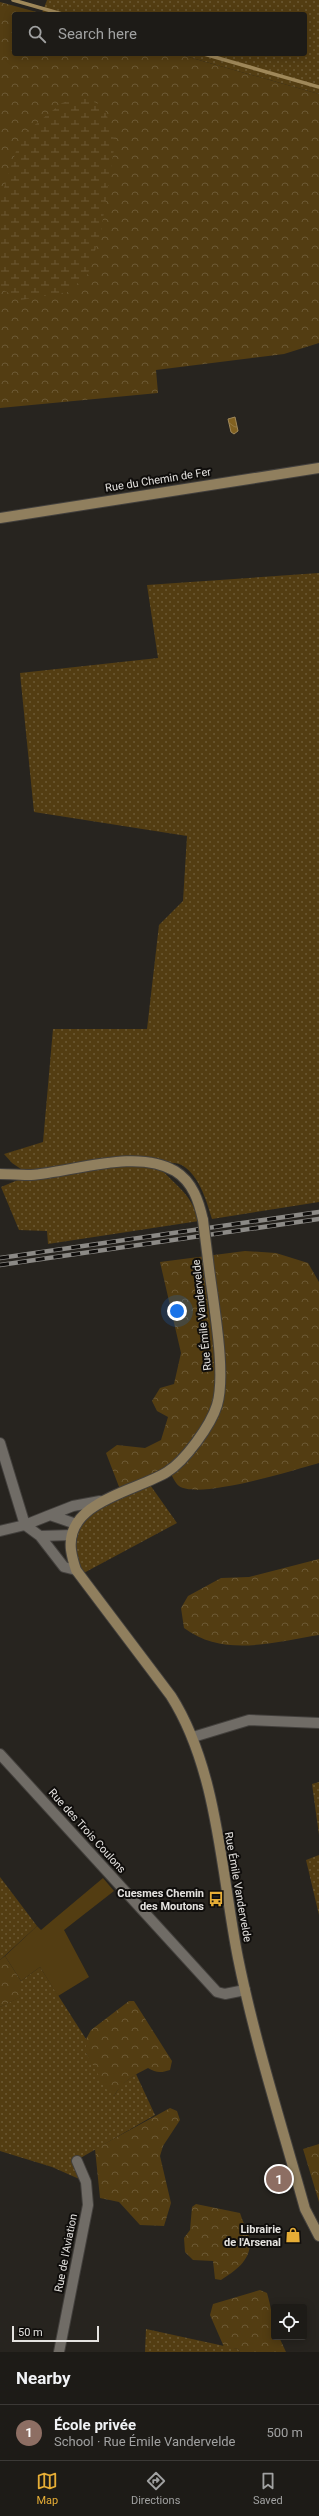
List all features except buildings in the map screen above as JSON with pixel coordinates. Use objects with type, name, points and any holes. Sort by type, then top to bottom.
[{"type":"main road","name":"Rue du Chemin de Fer","points":[[0,518],[319,468]]},
{"type":"main road","name":"Rue Émile Vandervelde","points":[[0,1174],[31,1174],[110,1163],[136,1162],[156,1164],[176,1171],[192,1188],[198,1198],[203,1220],[220,1367],[217,1405],[184,1458],[169,1471],[100,1501],[76,1524],[72,1535],[71,1549],[76,1570],[171,1696],[184,1716],[193,1737],[207,1784],[245,1990],[305,2209],[319,2236]]},
{"type":"street","points":[[0,1443],[25,1525]]},
{"type":"street","points":[[0,1531],[25,1525],[73,1506],[100,1501]]},
{"type":"street","points":[[50,1515],[76,1524]]},
{"type":"street","name":"Rue Émile Vandervelde","points":[[25,1525],[40,1536],[64,1566],[76,1570]]},
{"type":"street","points":[[40,1536],[72,1535]]},
{"type":"street","points":[[193,1737],[249,1720],[319,1723]]},
{"type":"street","name":"Rue des Trois Coulons","points":[[0,1754],[217,1992],[225,1994],[245,1990]]},
{"type":"street","name":"Rue de l'Aviation","points":[[59,2352],[88,2205],[86,2182],[77,2160]]},
{"type":"green space","points":[[47,0],[319,0],[319,94],[185,56],[307,56],[307,12],[42,12]]},
{"type":"green space","points":[[0,2],[37,12],[12,12],[12,56],[185,56],[319,94],[319,343],[284,354],[156,370],[158,393],[0,408]]},
{"type":"green space","points":[[81,97],[104,106],[115,142],[101,231],[88,274],[68,292],[21,300],[0,288],[0,204],[2,194],[21,136],[62,103]]},
{"type":"green space","points":[[319,573],[319,1202],[212,1219],[201,1188],[186,1168],[177,1163],[157,1164],[186,1195],[195,1210],[199,1221],[48,1244],[47,1231],[19,1230],[1,1187],[30,1175],[12,1163],[4,1154],[43,1142],[53,1029],[147,1029],[159,925],[183,901],[187,836],[34,812],[20,673],[158,658],[147,585]]},
{"type":"green space","points":[[245,1251],[276,1253],[308,1263],[319,1282],[319,1463],[269,1477],[225,1487],[206,1489],[190,1489],[179,1486],[169,1471],[121,1492],[106,1453],[117,1445],[145,1448],[161,1440],[168,1417],[157,1411],[152,1401],[160,1388],[174,1384],[181,1353],[160,1262]]},
{"type":"green space","points":[[148,1482],[177,1523],[80,1575],[72,1535],[100,1501]]},
{"type":"green space","points":[[319,1559],[319,1635],[267,1644],[232,1645],[216,1643],[199,1637],[184,1628],[181,1608],[188,1596],[221,1578],[249,1577]]},
{"type":"green space","points":[[319,1782],[319,1835],[312,1784]]},
{"type":"green space","points":[[319,1855],[319,1915],[306,1860]]},
{"type":"green space","points":[[0,1877],[37,1926],[0,1960]]},
{"type":"green space","points":[[103,1878],[114,1891],[64,1930],[89,1977],[58,1996],[40,1967],[21,1981],[5,1956],[37,1926],[41,1930]]},
{"type":"green space","points":[[5,1956],[21,1981],[21,1997],[0,2007],[0,1960]]},
{"type":"green space","points":[[40,1967],[86,2039],[86,2053],[114,2096],[121,2085],[136,2074],[155,2115],[77,2160],[86,2182],[52,2167],[0,2151],[0,2007],[20,1997],[21,1981]]},
{"type":"green space","points":[[129,2001],[134,2001],[172,2061],[170,2070],[159,2072],[148,2068],[138,2073],[129,2079],[114,2096],[107,2090],[86,2053],[86,2039],[91,2030]]},
{"type":"green space","points":[[170,2108],[177,2111],[180,2120],[163,2146],[160,2156],[171,2203],[164,2226],[140,2225],[119,2202],[100,2198],[95,2149]]},
{"type":"green space","points":[[319,2144],[319,2202],[303,2149]]},
{"type":"green space","points":[[196,2204],[240,2213],[249,2236],[250,2244],[247,2257],[233,2272],[221,2280],[215,2279],[213,2261],[193,2260],[185,2252],[184,2238],[190,2230],[192,2207]]},
{"type":"green space","points":[[260,2290],[267,2293],[271,2310],[271,2340],[280,2340],[286,2352],[240,2352],[238,2349],[224,2347],[210,2315],[213,2304]]},
{"type":"green space","points":[[146,2329],[238,2349],[240,2352],[145,2352]]},
{"type":"water","points":[[235,417],[238,431],[234,434],[231,432],[228,419]]},
{"type":"waterway","points":[[13,0],[55,12]]},
{"type":"waterway","points":[[211,56],[319,87]]},
{"type":"railway","points":[[0,1258],[319,1212]]},
{"type":"railway","points":[[0,1265],[319,1219]]},
{"type":"place","name":"Cuesmes Chemin des Moutons","points":[[216,1899]]},
{"type":"place","name":"École privée","points":[[279,2179]]},
{"type":"place","name":"Librairie de l'Arsenal","points":[[293,2235]]}]
